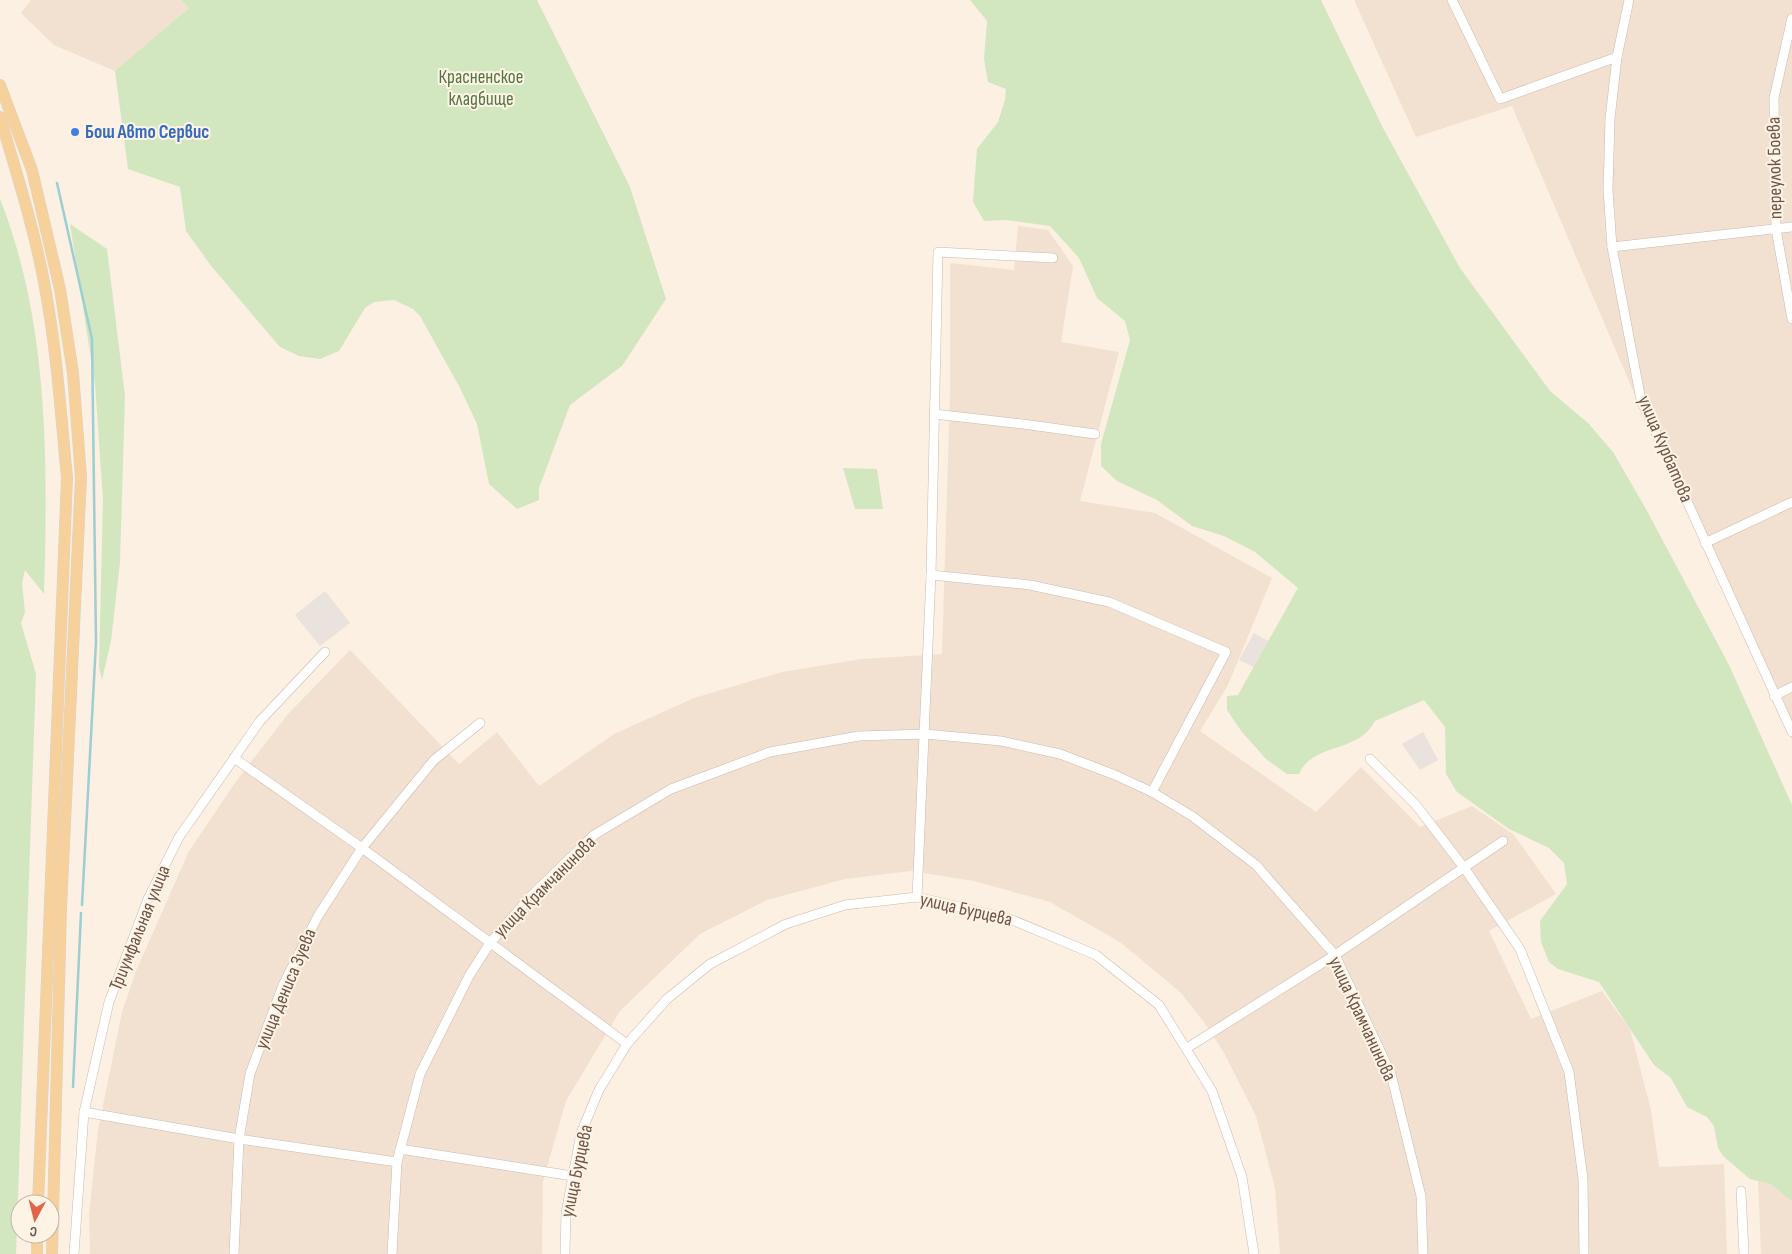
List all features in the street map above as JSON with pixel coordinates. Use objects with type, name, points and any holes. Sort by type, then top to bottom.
[{"type":"main road","points":[[0,85],[32,170],[60,289],[72,373],[81,478],[61,909],[52,1254]]},
{"type":"main road","points":[[0,117],[17,175],[46,292],[58,374],[66,478],[38,1194]]},
{"type":"street","points":[[1452,0],[1500,99],[1617,57]]},
{"type":"street","name":"улица Курбатова","points":[[1629,0],[1617,57],[1610,119],[1608,190],[1612,247],[1641,400],[1792,732]]},
{"type":"street","name":"переулок Боева","points":[[1792,18],[1774,98],[1776,229],[1792,319]]},
{"type":"street","points":[[1612,247],[1792,227]]},
{"type":"street","points":[[917,897],[925,734],[938,252],[1053,258]]},
{"type":"street","points":[[934,414],[1095,434]]},
{"type":"street","points":[[1705,543],[1792,502]]},
{"type":"street","points":[[930,575],[1030,584],[1110,602],[1226,652],[1152,792]]},
{"type":"street","name":"Триумфальная улица","points":[[74,1254],[84,1112],[109,1002],[148,899],[179,837],[260,721],[325,652]]},
{"type":"street","points":[[1774,696],[1792,687]]},
{"type":"street","name":"улица Дениса Зуева","points":[[234,1254],[239,1139],[250,1074],[283,985],[318,916],[362,848],[434,760],[480,723]]},
{"type":"street","name":"улица Крамчанинова","points":[[392,1254],[397,1162],[420,1074],[468,976],[490,943],[531,896],[594,835],[671,789],[770,752],[859,736],[925,734],[1001,741],[1060,754],[1152,792],[1192,816],[1256,865],[1335,955],[1391,1074],[1421,1196],[1423,1254]]},
{"type":"street","points":[[234,758],[362,848],[627,1044]]},
{"type":"street","points":[[1370,758],[1416,805],[1465,869],[1520,949],[1569,1072],[1583,1179],[1584,1254]]},
{"type":"street","points":[[1187,1048],[1335,955],[1465,869],[1503,841]]},
{"type":"street","name":"улица Бурцева","points":[[565,1254],[566,1213],[584,1125],[599,1090],[627,1044],[667,999],[710,964],[786,924],[845,905],[917,897],[1010,918],[1096,955],[1159,1005],[1212,1091],[1242,1176],[1254,1254]]},
{"type":"street","points":[[84,1112],[239,1139],[397,1162]]},
{"type":"street","points":[[400,1149],[573,1176]]},
{"type":"street","points":[[1741,1191],[1744,1254]]},
{"type":"shaded area","points":[[31,0],[181,0],[189,8],[115,71],[54,45],[21,13]]},
{"type":"shaded area","points":[[1354,0],[1792,0],[1792,740],[1636,398],[1512,106],[1416,137]]},
{"type":"shaded area","points":[[1018,226],[1048,230],[1073,266],[1061,342],[1119,352],[1080,501],[1155,513],[1272,578],[1228,685],[1200,731],[1316,812],[1361,767],[1420,827],[1472,806],[1514,835],[1556,894],[1489,931],[1531,1019],[1602,991],[1630,1029],[1651,1110],[1659,1167],[1724,1164],[1727,1254],[1280,1254],[1275,1188],[1256,1116],[1223,1051],[1204,1022],[1180,992],[1120,942],[1050,902],[974,881],[911,871],[845,879],[767,900],[700,934],[620,1011],[566,1101],[543,1181],[542,1254],[90,1254],[89,1214],[98,1130],[122,1012],[136,971],[189,851],[237,780],[288,714],[350,650],[459,764],[497,732],[539,786],[614,734],[694,698],[782,672],[862,659],[942,654],[950,394],[950,263],[1014,270]]},
{"type":"shaded area","points":[[325,591],[350,623],[320,646],[295,615]]},
{"type":"shaded area","points":[[1254,633],[1270,642],[1256,668],[1239,660]]},
{"type":"shaded area","points":[[1423,732],[1438,760],[1420,770],[1402,744]]},
{"type":"shaded area","points":[[1758,1178],[1792,1181],[1792,1254],[1761,1254]]},
{"type":"green space","name":"Красненское кладбище","points":[[181,0],[537,0],[630,187],[666,299],[622,366],[570,405],[539,488],[539,500],[517,509],[489,484],[477,424],[459,386],[420,316],[413,309],[394,300],[374,302],[365,308],[339,351],[320,359],[299,356],[280,347],[212,267],[186,231],[180,187],[128,169],[115,71],[189,8]]},
{"type":"green space","points":[[970,0],[1321,0],[1383,128],[1460,268],[1550,391],[1588,423],[1613,452],[1646,509],[1729,665],[1792,805],[1792,1201],[1771,1184],[1750,1179],[1724,1157],[1718,1148],[1714,1126],[1707,1117],[1687,1107],[1671,1078],[1654,1065],[1599,982],[1558,969],[1549,962],[1541,942],[1540,921],[1567,884],[1564,863],[1549,848],[1509,829],[1457,792],[1446,774],[1445,727],[1424,700],[1375,721],[1358,739],[1314,757],[1299,774],[1287,774],[1266,759],[1242,732],[1227,710],[1227,696],[1238,695],[1298,588],[1255,552],[1224,536],[1192,526],[1157,500],[1117,481],[1101,466],[1101,444],[1130,340],[1125,321],[1097,298],[1079,258],[1050,226],[1006,220],[984,221],[973,202],[977,149],[998,122],[1005,100],[1006,89],[988,82],[984,59],[987,21]]},
{"type":"green space","points":[[0,199],[16,246],[28,294],[37,343],[42,393],[46,494],[44,594],[25,570],[22,583],[25,612],[21,623],[36,674],[18,1194],[10,1194],[10,1244],[16,1244],[16,1254],[0,1254]]},
{"type":"green space","points":[[70,224],[107,249],[125,396],[120,562],[111,641],[102,680],[99,667],[103,500],[95,384]]},
{"type":"green space","points":[[843,468],[877,469],[883,509],[855,509]]},
{"type":"waterway","points":[[57,183],[92,339],[96,642],[82,905]]},
{"type":"waterway","points":[[73,1087],[81,913]]},
{"type":"place","name":"Бош Авто Сервис","points":[[75,132]]}]
